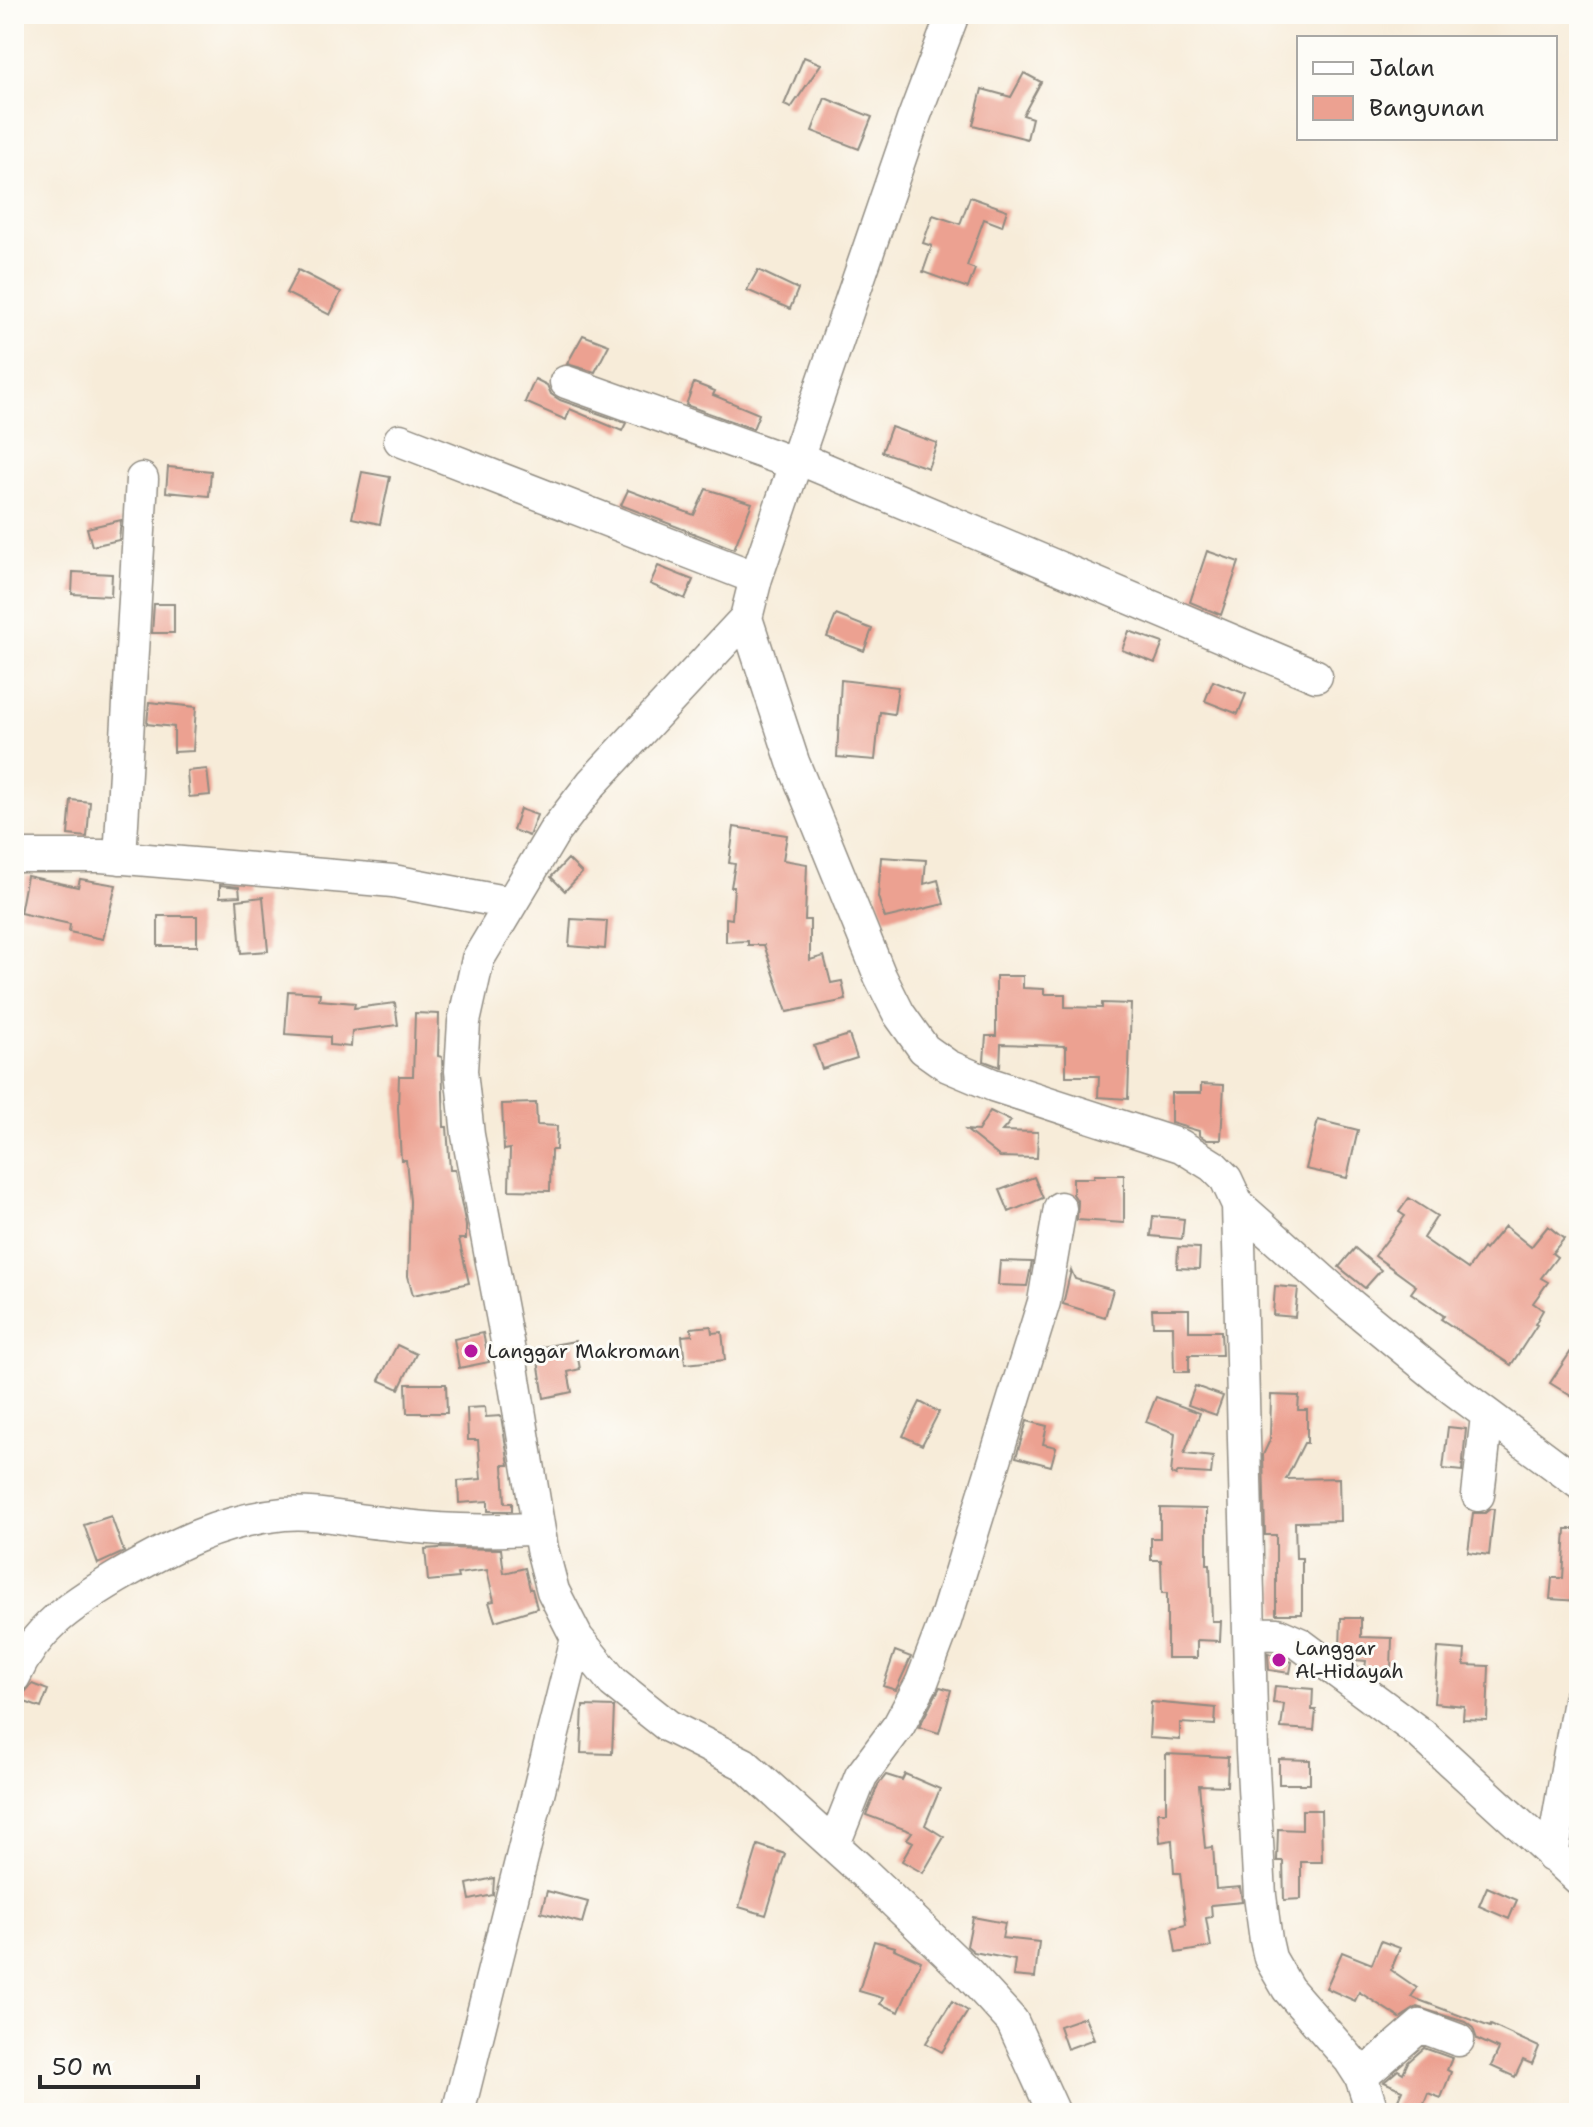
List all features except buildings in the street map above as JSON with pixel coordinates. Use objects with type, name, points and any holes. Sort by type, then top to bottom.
[{"type":"street","points":[[953,14],[913,120],[756,578],[746,618],[592,783],[554,832],[478,959],[464,1022],[461,1071],[468,1135],[513,1373],[538,1528],[553,1591],[577,1638],[613,1682],[668,1726],[744,1764],[834,1844],[998,2003],[1025,2046],[1054,2113]]},
{"type":"street","points":[[566,382],[797,461],[1316,676]]},
{"type":"street","points":[[400,440],[756,578]]},
{"type":"street","points":[[120,858],[142,479]]},
{"type":"street","points":[[746,618],[793,762],[857,921],[899,1014],[924,1049],[948,1066],[993,1085],[1181,1146],[1220,1173],[1233,1191],[1238,1205],[1252,1751],[1260,1896],[1270,1958],[1288,1989],[1350,2060],[1361,2077],[1373,2113]]},
{"type":"street","points":[[14,856],[120,858],[393,881],[510,903]]},
{"type":"street","points":[[1238,1205],[1347,1302],[1487,1416],[1579,1483]]},
{"type":"street","points":[[834,1844],[861,1776],[899,1725],[922,1682],[945,1621],[1044,1302],[1060,1208]]},
{"type":"street","points":[[1478,1495],[1487,1416]]},
{"type":"street","points":[[14,1677],[29,1647],[60,1614],[162,1551],[202,1532],[245,1520],[287,1514],[440,1530],[486,1532],[538,1528]]},
{"type":"street","points":[[1250,1633],[1277,1634],[1300,1644],[1421,1734],[1579,1879]]},
{"type":"street","points":[[458,2113],[577,1638]]},
{"type":"street","points":[[1552,1856],[1579,1700]]},
{"type":"street","points":[[1361,2077],[1420,2026],[1458,2040]]},
{"type":"place","name":"Langgar Makroman","points":[[471,1351]]},
{"type":"place","name":"Langgar Al-Hidayah","points":[[1279,1660]]}]
